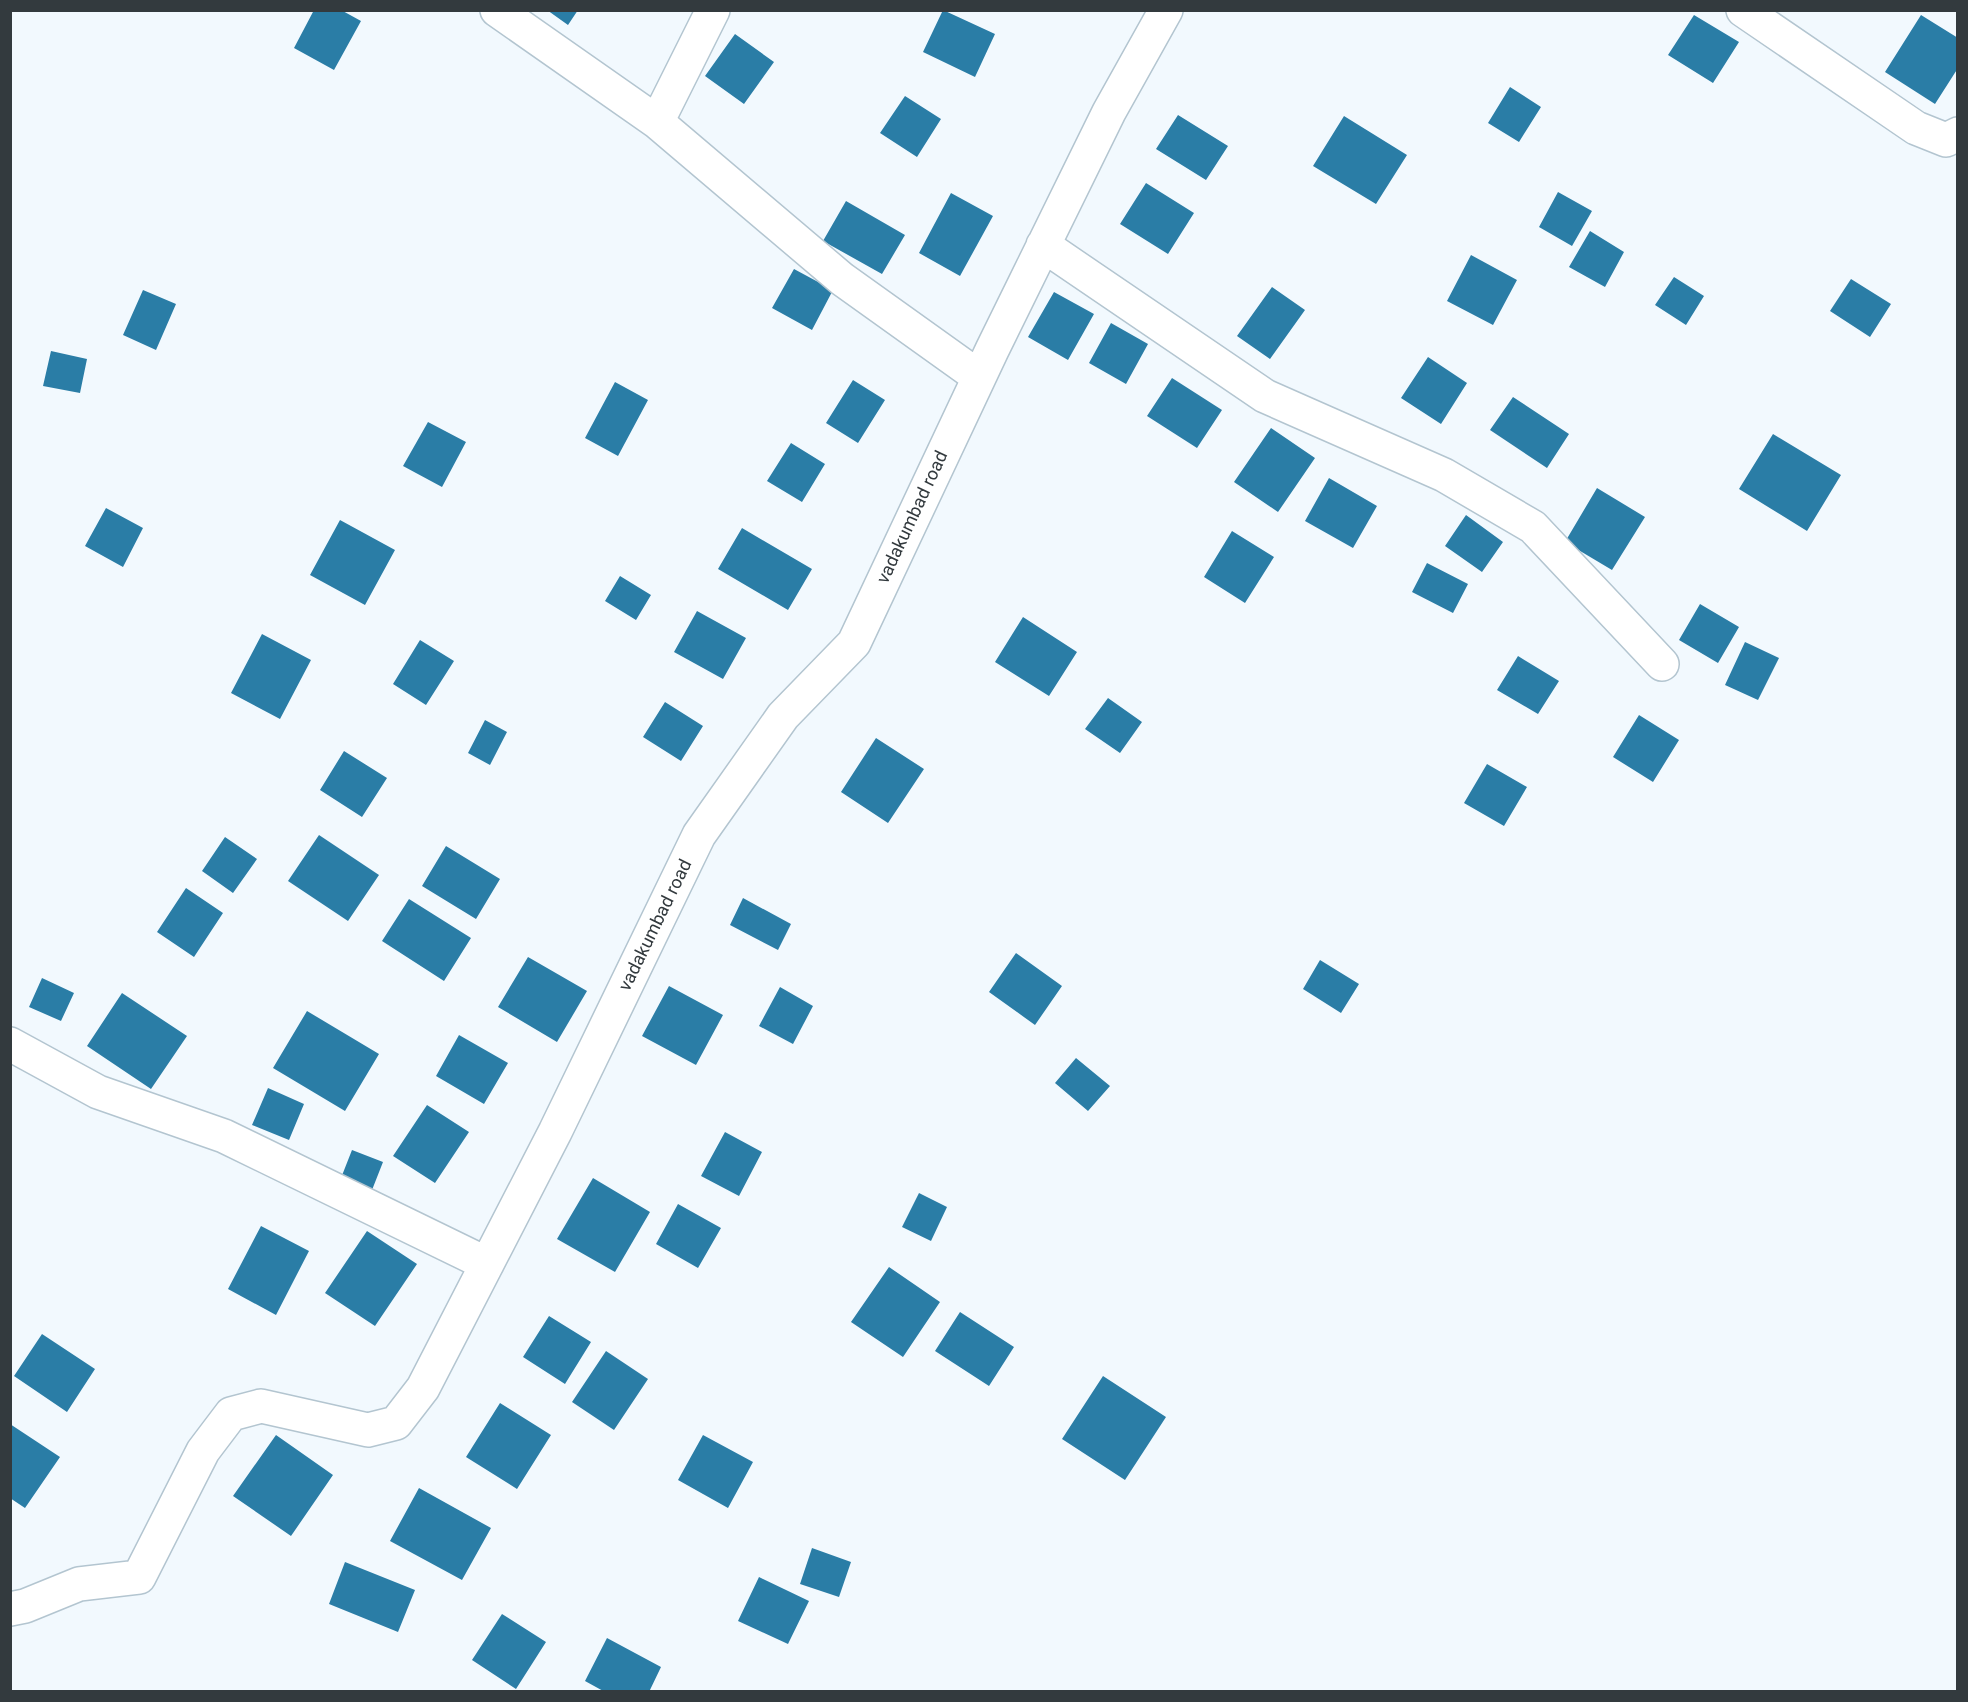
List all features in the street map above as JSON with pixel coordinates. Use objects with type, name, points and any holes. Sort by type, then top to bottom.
[{"type":"street","points":[[497,10],[657,122],[842,279],[979,378]]},
{"type":"street","points":[[657,122],[713,10]]},
{"type":"street","name":"vadakumbad road","points":[[10,1609],[25,1606],[79,1584],[139,1577],[203,1450],[231,1414],[261,1406],[368,1430],[396,1423],[423,1388],[555,1132],[699,835],[783,716],[854,643],[1108,112],[1166,10]]},
{"type":"street","points":[[1743,10],[1916,128],[1946,141],[1958,134]]},
{"type":"street","points":[[1043,245],[1265,396],[1444,475],[1533,527],[1662,664]]},
{"type":"street","points":[[10,1044],[98,1092],[224,1136],[487,1264]]},
{"type":"building","points":[[314,10],[341,10],[361,21],[334,70],[294,48]]},
{"type":"building","points":[[547,10],[578,10],[568,25]]},
{"type":"building","points":[[943,10],[995,34],[975,77],[923,52]]},
{"type":"building","points":[[1694,15],[1739,42],[1713,83],[1668,55]]},
{"type":"building","points":[[1921,15],[1958,38],[1958,68],[1935,104],[1885,72]]},
{"type":"building","points":[[735,34],[774,62],[744,104],[705,76]]},
{"type":"building","points":[[1510,87],[1541,107],[1519,142],[1488,123]]},
{"type":"building","points":[[905,96],[941,119],[917,157],[880,133]]},
{"type":"building","points":[[1178,115],[1228,146],[1206,180],[1156,149]]},
{"type":"building","points":[[1344,116],[1407,155],[1376,204],[1313,166]]},
{"type":"building","points":[[1146,183],[1194,213],[1168,254],[1120,224]]},
{"type":"building","points":[[1558,192],[1592,211],[1572,246],[1539,227]]},
{"type":"building","points":[[951,193],[993,216],[960,276],[919,253]]},
{"type":"building","points":[[846,201],[905,235],[882,274],[823,241]]},
{"type":"building","points":[[1590,231],[1624,252],[1605,287],[1569,267]]},
{"type":"building","points":[[1471,255],[1517,280],[1493,325],[1447,301]]},
{"type":"building","points":[[794,269],[833,290],[812,330],[772,308]]},
{"type":"building","points":[[1674,277],[1704,296],[1686,325],[1655,305]]},
{"type":"building","points":[[1851,279],[1891,304],[1870,337],[1830,311]]},
{"type":"building","points":[[1272,287],[1305,310],[1270,359],[1237,336]]},
{"type":"building","points":[[143,290],[176,304],[156,350],[123,335]]},
{"type":"building","points":[[1054,292],[1094,314],[1068,360],[1028,337]]},
{"type":"building","points":[[1111,323],[1148,344],[1126,384],[1089,363]]},
{"type":"building","points":[[51,351],[87,359],[80,393],[43,386]]},
{"type":"building","points":[[1428,357],[1467,383],[1441,424],[1401,398]]},
{"type":"building","points":[[1172,378],[1222,410],[1197,448],[1147,416]]},
{"type":"building","points":[[853,380],[885,400],[858,443],[826,423]]},
{"type":"building","points":[[615,382],[648,400],[618,456],[585,438]]},
{"type":"building","points":[[1513,397],[1569,434],[1547,468],[1490,430]]},
{"type":"building","points":[[428,422],[466,442],[442,487],[403,466]]},
{"type":"building","points":[[1271,428],[1315,458],[1278,512],[1234,482]]},
{"type":"building","points":[[1773,434],[1841,475],[1807,531],[1739,489]]},
{"type":"building","points":[[791,443],[825,464],[802,502],[767,481]]},
{"type":"building","points":[[1329,478],[1377,506],[1353,548],[1305,521]]},
{"type":"building","points":[[1597,488],[1645,517],[1612,570],[1565,542]]},
{"type":"building","points":[[106,508],[143,528],[123,567],[85,546]]},
{"type":"building","points":[[1466,515],[1503,542],[1482,572],[1445,546]]},
{"type":"building","points":[[340,520],[395,550],[365,605],[310,575]]},
{"type":"building","points":[[742,528],[812,569],[788,610],[718,569]]},
{"type":"building","points":[[1232,531],[1274,557],[1245,603],[1204,577]]},
{"type":"building","points":[[1427,563],[1468,584],[1453,613],[1412,592]]},
{"type":"building","points":[[620,576],[651,595],[636,620],[605,601]]},
{"type":"building","points":[[1700,604],[1739,627],[1718,663],[1679,640]]},
{"type":"building","points":[[697,611],[746,638],[723,679],[674,652]]},
{"type":"building","points":[[1023,617],[1077,652],[1049,696],[995,662]]},
{"type":"building","points":[[262,634],[311,660],[280,719],[231,693]]},
{"type":"building","points":[[420,640],[454,661],[426,705],[393,684]]},
{"type":"building","points":[[1745,642],[1779,658],[1758,700],[1725,685]]},
{"type":"building","points":[[1518,656],[1559,681],[1538,714],[1497,690]]},
{"type":"building","points":[[1108,698],[1142,722],[1120,753],[1085,729]]},
{"type":"building","points":[[665,702],[703,726],[681,761],[643,737]]},
{"type":"building","points":[[1639,715],[1679,740],[1653,782],[1613,757]]},
{"type":"building","points":[[485,720],[507,732],[490,765],[468,753]]},
{"type":"building","points":[[876,738],[924,769],[888,823],[841,792]]},
{"type":"building","points":[[344,751],[387,778],[362,817],[320,790]]},
{"type":"building","points":[[1487,764],[1527,787],[1504,826],[1464,803]]},
{"type":"building","points":[[319,835],[379,875],[348,921],[288,881]]},
{"type":"building","points":[[225,837],[257,859],[233,893],[202,871]]},
{"type":"building","points":[[446,846],[500,879],[476,919],[422,886]]},
{"type":"building","points":[[186,888],[223,913],[194,957],[157,932]]},
{"type":"building","points":[[743,898],[791,924],[778,950],[730,925]]},
{"type":"building","points":[[409,899],[471,938],[444,981],[382,941]]},
{"type":"building","points":[[1016,953],[1062,986],[1035,1025],[989,992]]},
{"type":"building","points":[[528,957],[587,991],[557,1042],[498,1007]]},
{"type":"building","points":[[1320,960],[1359,984],[1341,1013],[1303,989]]},
{"type":"building","points":[[42,978],[74,993],[61,1021],[29,1007]]},
{"type":"building","points":[[669,986],[723,1015],[696,1065],[642,1036]]},
{"type":"building","points":[[780,987],[813,1006],[793,1044],[759,1026]]},
{"type":"building","points":[[122,993],[187,1036],[151,1089],[87,1046]]},
{"type":"building","points":[[307,1011],[379,1054],[345,1111],[273,1068]]},
{"type":"building","points":[[459,1035],[508,1063],[484,1104],[436,1076]]},
{"type":"building","points":[[1076,1058],[1110,1086],[1088,1111],[1055,1083]]},
{"type":"building","points":[[268,1088],[304,1104],[289,1140],[252,1125]]},
{"type":"building","points":[[427,1105],[469,1132],[435,1183],[393,1156]]},
{"type":"building","points":[[725,1132],[762,1152],[739,1196],[701,1176]]},
{"type":"building","points":[[352,1150],[383,1162],[372,1190],[341,1178]]},
{"type":"building","points":[[593,1178],[650,1212],[615,1272],[557,1239]]},
{"type":"building","points":[[919,1193],[947,1207],[931,1241],[902,1227]]},
{"type":"building","points":[[678,1204],[721,1228],[698,1268],[656,1244]]},
{"type":"building","points":[[261,1226],[309,1251],[276,1315],[228,1289]]},
{"type":"building","points":[[367,1231],[417,1264],[375,1326],[325,1293]]},
{"type":"building","points":[[889,1267],[940,1302],[903,1357],[851,1322]]},
{"type":"building","points":[[960,1312],[1014,1347],[989,1386],[935,1351]]},
{"type":"building","points":[[549,1316],[591,1342],[565,1384],[523,1357]]},
{"type":"building","points":[[42,1334],[95,1369],[67,1412],[14,1376]]},
{"type":"building","points":[[606,1351],[648,1379],[614,1430],[572,1402]]},
{"type":"building","points":[[1103,1376],[1166,1417],[1125,1480],[1062,1439]]},
{"type":"building","points":[[500,1403],[551,1435],[517,1489],[466,1457]]},
{"type":"building","points":[[10,1424],[60,1457],[25,1508],[10,1498]]},
{"type":"building","points":[[276,1435],[333,1475],[291,1536],[233,1496]]},
{"type":"building","points":[[703,1435],[753,1462],[728,1508],[678,1480]]},
{"type":"building","points":[[419,1488],[491,1528],[462,1580],[390,1541]]},
{"type":"building","points":[[812,1548],[851,1562],[839,1597],[800,1584]]},
{"type":"building","points":[[345,1562],[415,1590],[398,1632],[329,1604]]},
{"type":"building","points":[[759,1577],[809,1601],[788,1644],[738,1621]]},
{"type":"building","points":[[502,1614],[546,1642],[516,1689],[472,1660]]},
{"type":"building","points":[[607,1638],[661,1667],[649,1692],[605,1692],[585,1681]]}]
